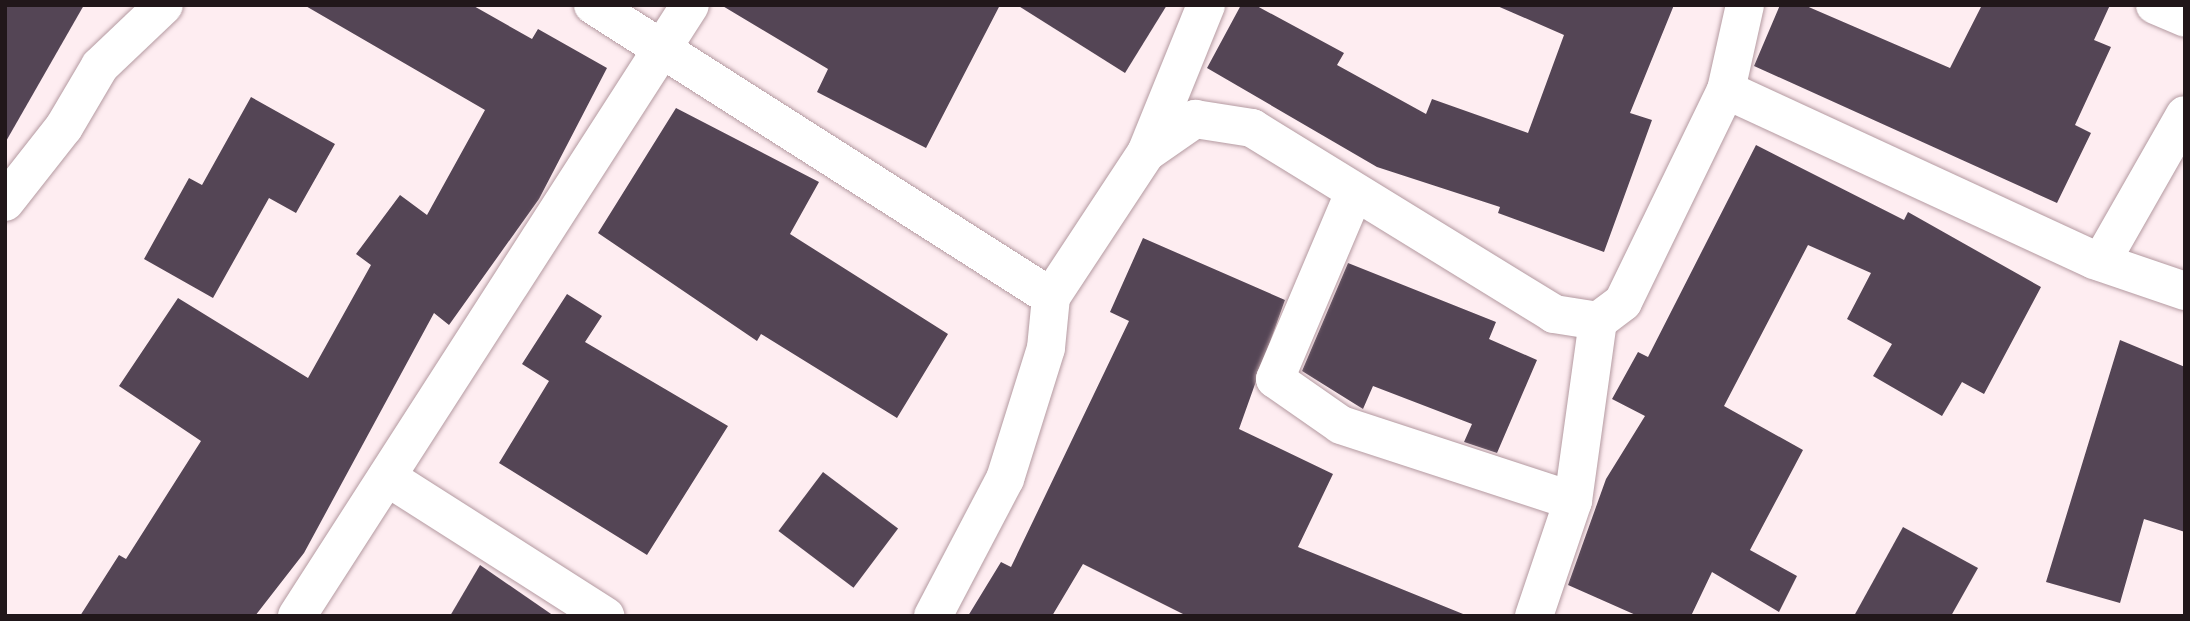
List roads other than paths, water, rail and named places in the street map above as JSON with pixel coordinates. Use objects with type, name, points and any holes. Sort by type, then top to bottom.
[{"type":"street","points":[[5,202],[64,127],[100,66],[164,5]]},
{"type":"street","points":[[593,5],[1051,297]]},
{"type":"street","points":[[297,616],[690,5]]},
{"type":"street","points":[[933,616],[1005,479],[1046,348],[1051,297],[1146,153],[1206,5]]},
{"type":"street","points":[[1534,616],[1573,501],[1598,321],[1623,302],[1726,90],[1745,5]]},
{"type":"street","points":[[2155,5],[2185,18]]},
{"type":"street","points":[[1726,90],[2101,262],[2185,291]]},
{"type":"street","points":[[2101,262],[2185,115]]},
{"type":"street","points":[[1146,153],[1195,119],[1252,128],[1554,314],[1598,321]]},
{"type":"street","points":[[1354,193],[1275,379],[1341,425],[1573,501]]},
{"type":"street","points":[[387,477],[605,616]]}]
